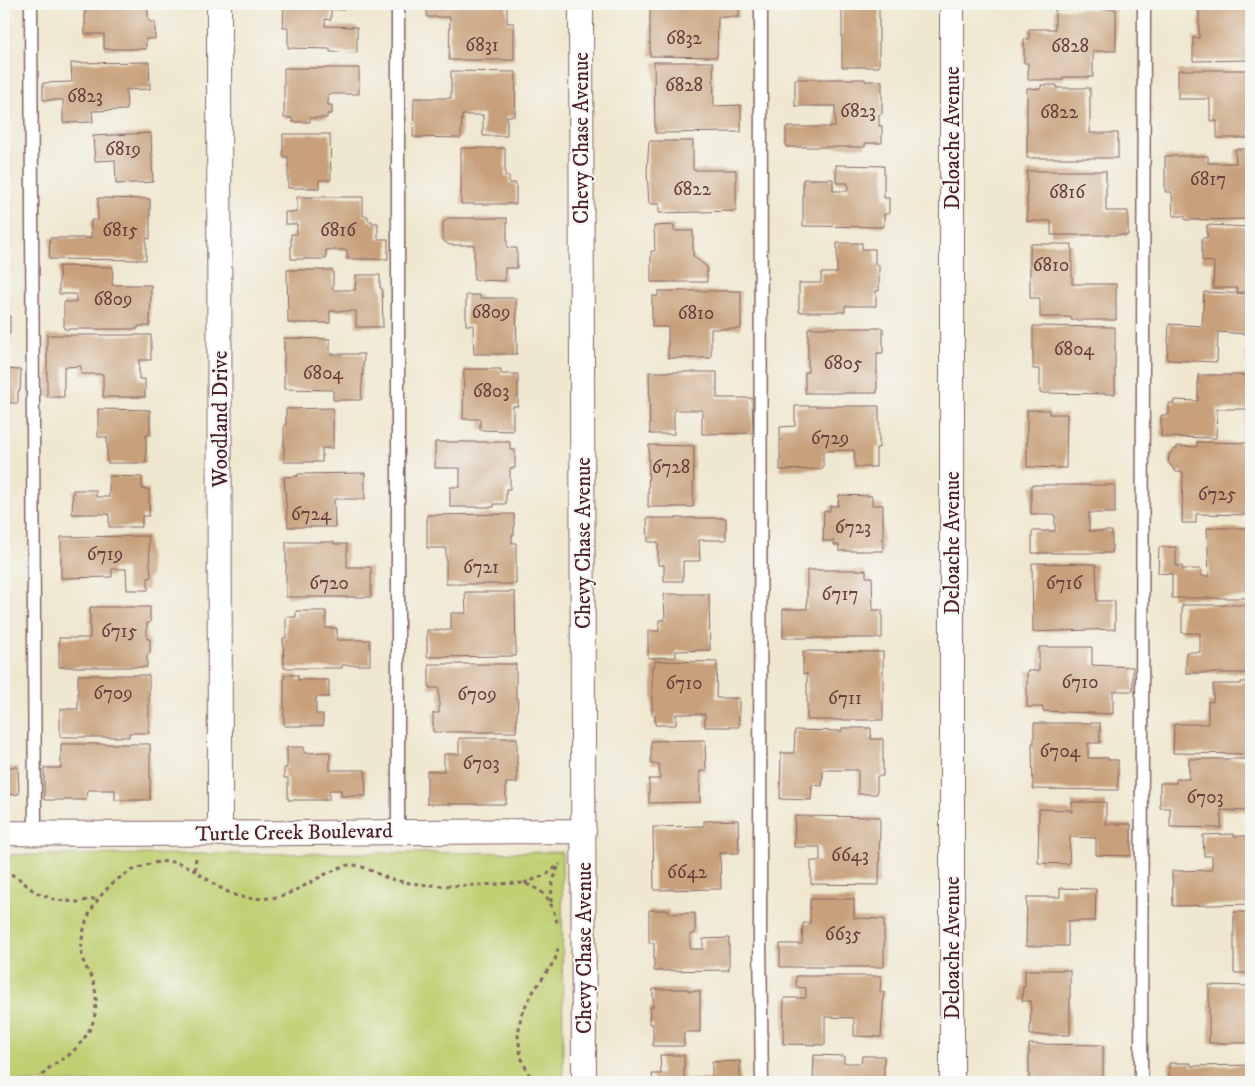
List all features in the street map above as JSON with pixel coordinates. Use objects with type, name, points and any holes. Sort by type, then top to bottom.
[{"type":"street","name":"Woodland Drive","points":[[219,4],[220,834]]},
{"type":"street","name":"Chevy Chase Avenue","points":[[581,4],[584,1082]]},
{"type":"street","name":"Deloache Avenue","points":[[952,4],[952,1082]]},
{"type":"street","name":"Turtle Creek Boulevard","points":[[4,833],[220,834],[398,831],[584,831]]},
{"type":"lane","points":[[31,4],[35,834]]},
{"type":"lane","points":[[398,4],[398,831]]},
{"type":"lane","points":[[761,4],[760,941],[762,1082]]},
{"type":"lane","points":[[1142,1082],[1144,4]]},
{"type":"path","points":[[38,1082],[48,1069],[69,1055],[84,1040],[93,1021],[96,1001],[93,981],[82,954],[83,936],[91,910],[106,889],[127,873],[147,864],[163,861],[177,862],[195,870],[237,896],[256,898],[271,898],[287,894],[347,864],[358,865],[394,880],[435,886],[523,883],[534,886],[544,893],[551,903],[559,929]]},
{"type":"path","points":[[551,903],[552,884],[558,866]]},
{"type":"path","points":[[4,870],[36,892],[56,900],[78,902],[100,898]]},
{"type":"path","points":[[535,1082],[530,1077],[521,1057],[518,1036],[521,1015],[531,995],[555,960],[559,937]]},
{"type":"green space","points":[[562,852],[563,1082],[4,1082],[4,855]]},
{"type":"building","points":[[85,4],[148,4],[148,18],[150,22],[155,22],[155,39],[146,39],[146,49],[104,49],[104,34],[85,34]]},
{"type":"building","points":[[284,4],[345,4],[344,10],[331,9],[331,20],[325,19],[325,26],[357,27],[357,53],[330,52],[330,49],[288,48],[288,27],[283,27]]},
{"type":"building","points":[[427,4],[507,4],[507,23],[514,23],[514,60],[449,60],[450,17],[427,17]]},
{"type":"building","points":[[650,4],[739,4],[739,17],[718,17],[717,57],[650,56]]},
{"type":"building","points":[[842,4],[879,4],[879,67],[842,67]]},
{"type":"building","points":[[1199,4],[1251,4],[1251,60],[1193,61],[1193,38],[1199,38]]},
{"type":"building","points":[[1055,9],[1116,9],[1116,51],[1093,51],[1093,77],[1063,77],[1063,80],[1028,80],[1028,63],[1024,63],[1024,39],[1029,39],[1029,29],[1055,29]]},
{"type":"building","points":[[149,62],[150,89],[126,90],[127,110],[92,111],[93,122],[63,123],[63,100],[43,100],[43,83],[72,82],[71,63]]},
{"type":"building","points":[[654,62],[713,62],[714,106],[741,105],[741,132],[655,133]]},
{"type":"building","points":[[284,68],[359,68],[359,94],[328,94],[328,105],[332,105],[332,114],[327,114],[327,118],[310,118],[310,122],[292,122],[292,118],[284,118]]},
{"type":"building","points":[[1178,70],[1251,70],[1251,138],[1217,138],[1217,121],[1210,121],[1210,99],[1178,99]]},
{"type":"building","points":[[451,71],[516,72],[515,116],[507,116],[507,136],[483,136],[483,115],[462,115],[461,138],[413,137],[414,98],[451,98]]},
{"type":"building","points":[[795,79],[865,79],[865,81],[882,81],[882,114],[879,114],[879,126],[882,126],[882,143],[865,143],[865,147],[786,147],[786,127],[835,127],[835,106],[795,106]]},
{"type":"building","points":[[1041,85],[1057,85],[1057,88],[1090,88],[1090,133],[1118,133],[1118,158],[1027,158],[1027,88],[1041,89]]},
{"type":"building","points":[[151,133],[153,182],[116,184],[115,160],[95,161],[93,136]]},
{"type":"building","points":[[283,134],[330,134],[331,180],[319,180],[319,188],[288,188],[288,157],[283,157]]},
{"type":"building","points":[[649,141],[693,141],[693,170],[736,170],[736,211],[659,213],[659,204],[649,204],[647,172]]},
{"type":"building","points":[[461,148],[505,148],[505,176],[509,176],[509,183],[516,183],[516,204],[461,204]]},
{"type":"building","points":[[1235,149],[1251,149],[1251,219],[1185,220],[1185,216],[1173,216],[1172,192],[1165,192],[1165,156],[1208,156],[1208,163],[1236,163]]},
{"type":"building","points":[[836,165],[884,166],[884,198],[889,198],[889,214],[884,214],[884,227],[803,226],[803,179],[833,179],[833,191],[848,191],[848,183],[836,183]]},
{"type":"building","points":[[1027,171],[1106,171],[1106,211],[1128,211],[1128,235],[1051,235],[1051,221],[1027,221]]},
{"type":"building","points":[[297,197],[363,197],[363,216],[368,216],[368,221],[372,221],[372,223],[378,223],[378,239],[388,239],[388,259],[347,259],[347,250],[326,250],[326,259],[291,259],[291,234],[297,234],[297,224],[285,224],[285,212],[297,212]]},
{"type":"building","points":[[98,198],[150,199],[150,239],[146,238],[146,260],[49,259],[50,238],[91,238],[91,220],[98,220]]},
{"type":"building","points":[[448,218],[507,218],[507,248],[517,248],[517,268],[505,268],[505,281],[474,280],[474,245],[449,245],[443,240],[443,223]]},
{"type":"building","points":[[674,225],[674,231],[693,231],[693,256],[707,267],[707,282],[651,282],[651,251],[655,251],[654,226]]},
{"type":"building","points":[[1207,225],[1251,227],[1251,292],[1237,292],[1237,288],[1213,288],[1214,262],[1202,261],[1202,238],[1207,238]]},
{"type":"building","points":[[837,243],[862,243],[862,249],[875,249],[875,265],[879,265],[879,291],[876,291],[876,306],[845,306],[845,312],[799,312],[799,283],[821,283],[821,273],[837,273]]},
{"type":"building","points":[[1030,244],[1072,244],[1072,284],[1116,284],[1116,320],[1071,320],[1071,317],[1040,317],[1040,298],[1030,298]]},
{"type":"building","points":[[59,266],[113,267],[112,285],[151,285],[150,326],[138,326],[138,329],[64,329],[64,302],[76,302],[76,294],[59,294]]},
{"type":"building","points":[[287,270],[333,270],[333,290],[355,290],[356,275],[380,275],[383,327],[356,327],[356,311],[330,311],[330,323],[288,323]]},
{"type":"building","points":[[658,291],[741,291],[741,329],[711,329],[711,358],[668,358],[668,327],[652,327],[652,296],[658,296]]},
{"type":"building","points":[[1204,292],[1251,294],[1251,361],[1246,361],[1247,334],[1218,332],[1217,362],[1167,360],[1169,324],[1202,326]]},
{"type":"building","points":[[466,295],[480,295],[480,298],[516,298],[517,354],[474,354],[473,325],[466,325]]},
{"type":"building","points":[[10,316],[10,334],[4,335],[4,317]]},
{"type":"building","points":[[1033,326],[1115,327],[1115,394],[1040,393],[1040,369],[1033,369]]},
{"type":"building","points":[[808,328],[883,328],[883,353],[877,353],[877,393],[805,393],[805,372],[808,372]]},
{"type":"building","points":[[47,335],[151,335],[151,360],[139,360],[139,379],[145,379],[145,397],[103,397],[103,374],[81,374],[81,366],[64,367],[64,397],[47,397]]},
{"type":"building","points":[[284,338],[330,339],[330,354],[364,354],[361,400],[333,400],[333,390],[284,389]]},
{"type":"building","points":[[4,369],[21,370],[18,403],[4,403]]},
{"type":"building","points":[[464,369],[501,369],[501,374],[518,374],[518,406],[513,406],[513,431],[480,430],[480,419],[463,419]]},
{"type":"building","points":[[649,372],[717,372],[717,398],[752,398],[753,433],[702,434],[702,410],[674,410],[674,434],[650,434]]},
{"type":"building","points":[[1198,375],[1251,375],[1251,437],[1247,437],[1247,409],[1217,409],[1216,438],[1161,437],[1161,415],[1169,415],[1169,403],[1174,403],[1174,400],[1198,401]]},
{"type":"building","points":[[795,406],[879,406],[879,448],[876,448],[876,467],[855,467],[854,450],[823,451],[823,469],[780,470],[780,427],[795,426]]},
{"type":"building","points":[[333,408],[333,448],[322,448],[322,462],[284,462],[286,409]]},
{"type":"building","points":[[98,409],[150,410],[150,435],[146,435],[146,463],[107,463],[107,437],[98,437]]},
{"type":"building","points":[[1027,410],[1049,410],[1049,414],[1067,414],[1066,468],[1027,467]]},
{"type":"building","points":[[435,442],[510,442],[510,450],[515,450],[515,468],[510,468],[510,489],[506,489],[506,504],[494,504],[494,507],[450,507],[450,487],[460,487],[460,468],[435,468]]},
{"type":"building","points":[[1197,442],[1251,443],[1251,515],[1196,514],[1196,523],[1182,523],[1183,472],[1176,472],[1168,462],[1169,455],[1174,449],[1177,449],[1177,446],[1197,447]]},
{"type":"building","points":[[649,445],[694,446],[693,507],[648,507]]},
{"type":"building","points":[[365,473],[365,499],[334,499],[335,527],[288,527],[284,477],[298,476],[298,474]]},
{"type":"building","points":[[109,476],[142,477],[142,489],[149,489],[149,516],[142,516],[142,527],[109,527],[109,514],[72,514],[73,490],[96,490],[96,497],[109,497]]},
{"type":"building","points":[[1031,485],[1115,485],[1115,513],[1089,513],[1089,531],[1112,531],[1112,553],[1032,553],[1032,531],[1055,531],[1055,514],[1031,514]]},
{"type":"building","points":[[839,495],[872,496],[872,505],[883,505],[883,551],[839,551],[839,545],[834,545],[834,541],[823,541],[824,511],[830,511],[830,506],[838,506]]},
{"type":"building","points":[[514,514],[512,543],[516,543],[516,584],[446,584],[446,548],[427,548],[427,515]]},
{"type":"building","points":[[647,518],[726,518],[726,540],[699,540],[700,561],[683,561],[683,581],[664,581],[664,565],[658,565],[658,542],[648,542]]},
{"type":"building","points":[[1207,528],[1251,528],[1251,598],[1172,598],[1172,574],[1158,573],[1159,547],[1176,547],[1176,566],[1182,566],[1182,569],[1201,569],[1201,576],[1209,576]]},
{"type":"building","points":[[148,536],[151,577],[148,578],[148,590],[127,590],[126,569],[112,569],[112,577],[61,578],[61,537]]},
{"type":"building","points":[[286,542],[334,542],[334,544],[347,544],[347,567],[371,567],[371,597],[286,597]]},
{"type":"building","points":[[1032,563],[1096,564],[1097,601],[1115,601],[1115,629],[1033,632]]},
{"type":"building","points":[[807,570],[866,570],[866,577],[872,577],[873,610],[882,610],[882,638],[783,638],[783,609],[807,609]]},
{"type":"building","points":[[465,592],[515,592],[516,656],[427,657],[427,630],[451,630],[451,613],[466,613]]},
{"type":"building","points":[[664,594],[709,594],[710,650],[676,651],[676,657],[648,658],[648,631],[659,631],[659,620],[665,620]]},
{"type":"building","points":[[1182,605],[1251,605],[1251,673],[1186,673],[1186,652],[1200,652],[1200,633],[1182,633]]},
{"type":"building","points":[[90,607],[150,607],[147,639],[150,639],[150,654],[147,654],[147,667],[59,667],[59,638],[90,638]]},
{"type":"building","points":[[296,611],[326,611],[326,628],[337,628],[337,640],[370,640],[370,665],[342,665],[342,668],[284,668],[283,638],[286,638],[286,617],[296,617]]},
{"type":"building","points":[[1039,647],[1092,647],[1092,665],[1133,667],[1133,691],[1113,691],[1113,714],[1043,711],[1043,707],[1027,707],[1027,671],[1039,671]]},
{"type":"building","points":[[803,651],[883,652],[883,720],[807,720],[807,674],[803,674]]},
{"type":"building","points":[[655,661],[717,662],[716,698],[739,698],[739,727],[705,727],[705,714],[676,714],[676,725],[655,725],[655,715],[652,715],[652,666],[655,666]]},
{"type":"building","points":[[429,664],[516,664],[516,698],[518,698],[516,732],[433,732],[433,713],[439,713],[439,688],[429,688]]},
{"type":"building","points":[[78,675],[149,675],[149,733],[129,733],[129,737],[60,737],[60,709],[78,709]]},
{"type":"building","points":[[284,675],[298,675],[298,680],[329,680],[329,697],[316,697],[316,714],[323,714],[323,726],[284,726]]},
{"type":"building","points":[[1241,682],[1251,682],[1251,754],[1173,753],[1174,724],[1208,724],[1208,701],[1213,702],[1213,684],[1241,684]]},
{"type":"building","points":[[1034,723],[1100,723],[1100,743],[1088,743],[1088,758],[1118,760],[1118,790],[1033,789],[1032,743],[1034,743]]},
{"type":"building","points":[[842,728],[871,728],[871,739],[883,739],[883,776],[877,776],[877,794],[858,794],[858,770],[823,770],[822,786],[812,785],[811,800],[780,799],[781,753],[794,753],[795,730],[842,731]]},
{"type":"building","points":[[459,738],[517,738],[517,783],[506,783],[506,804],[427,804],[427,771],[444,771],[444,754],[459,754]]},
{"type":"building","points":[[705,740],[706,771],[700,771],[700,802],[649,803],[649,779],[660,779],[659,764],[651,764],[651,741]]},
{"type":"building","points":[[61,744],[150,744],[150,800],[115,800],[115,790],[87,790],[86,800],[44,800],[44,768],[61,768]]},
{"type":"building","points":[[287,747],[304,747],[304,753],[330,752],[330,770],[365,770],[366,796],[341,796],[341,790],[329,790],[329,800],[288,800],[288,778],[284,778],[284,768],[287,768]]},
{"type":"building","points":[[1189,759],[1251,759],[1251,826],[1248,826],[1248,811],[1221,810],[1221,828],[1170,827],[1170,808],[1160,808],[1160,783],[1176,783],[1176,779],[1189,779]]},
{"type":"building","points":[[4,767],[18,767],[19,794],[4,795]]},
{"type":"building","points":[[1072,802],[1106,802],[1106,824],[1131,824],[1131,856],[1096,855],[1096,838],[1070,837],[1069,864],[1038,863],[1039,809],[1070,810],[1072,812]]},
{"type":"building","points":[[795,816],[880,817],[879,885],[811,884],[811,861],[820,861],[820,847],[794,847]]},
{"type":"building","points":[[738,820],[739,853],[720,853],[721,889],[654,890],[653,827],[704,826],[704,821]]},
{"type":"building","points":[[1234,834],[1234,836],[1251,836],[1251,904],[1173,906],[1172,871],[1212,870],[1212,856],[1204,856],[1203,835]]},
{"type":"building","points":[[1060,888],[1096,889],[1095,921],[1068,921],[1068,946],[1026,946],[1027,897],[1060,897]]},
{"type":"building","points":[[810,899],[854,899],[854,918],[884,919],[884,967],[780,967],[780,944],[802,944],[803,923],[810,923]]},
{"type":"building","points":[[649,910],[669,910],[669,914],[695,913],[695,934],[690,934],[690,949],[703,949],[703,939],[729,938],[729,970],[654,971],[654,943],[649,943]]},
{"type":"building","points":[[1234,912],[1251,912],[1251,973],[1234,973]]},
{"type":"building","points":[[1025,970],[1070,970],[1070,1035],[1030,1035],[1031,1001],[1022,1001],[1023,987],[1025,987]]},
{"type":"building","points":[[796,976],[881,976],[880,992],[884,992],[881,1037],[854,1036],[854,1018],[825,1017],[825,1045],[783,1044],[784,998],[806,998],[806,988],[796,987]]},
{"type":"building","points":[[1209,985],[1251,986],[1251,1043],[1209,1043]]},
{"type":"building","points":[[653,989],[700,991],[700,1032],[684,1032],[684,1046],[653,1046],[653,1024],[649,1024],[650,1007],[653,1007]]},
{"type":"building","points":[[1029,1044],[1103,1045],[1103,1082],[1029,1082]]},
{"type":"building","points":[[660,1055],[684,1055],[684,1079],[712,1079],[712,1062],[740,1061],[740,1082],[653,1082],[652,1074],[661,1074]]},
{"type":"building","points":[[814,1055],[844,1056],[844,1063],[861,1063],[862,1056],[884,1056],[884,1082],[813,1082]]},
{"type":"building","points":[[1169,1063],[1191,1063],[1191,1066],[1251,1065],[1251,1082],[1169,1082]]}]
